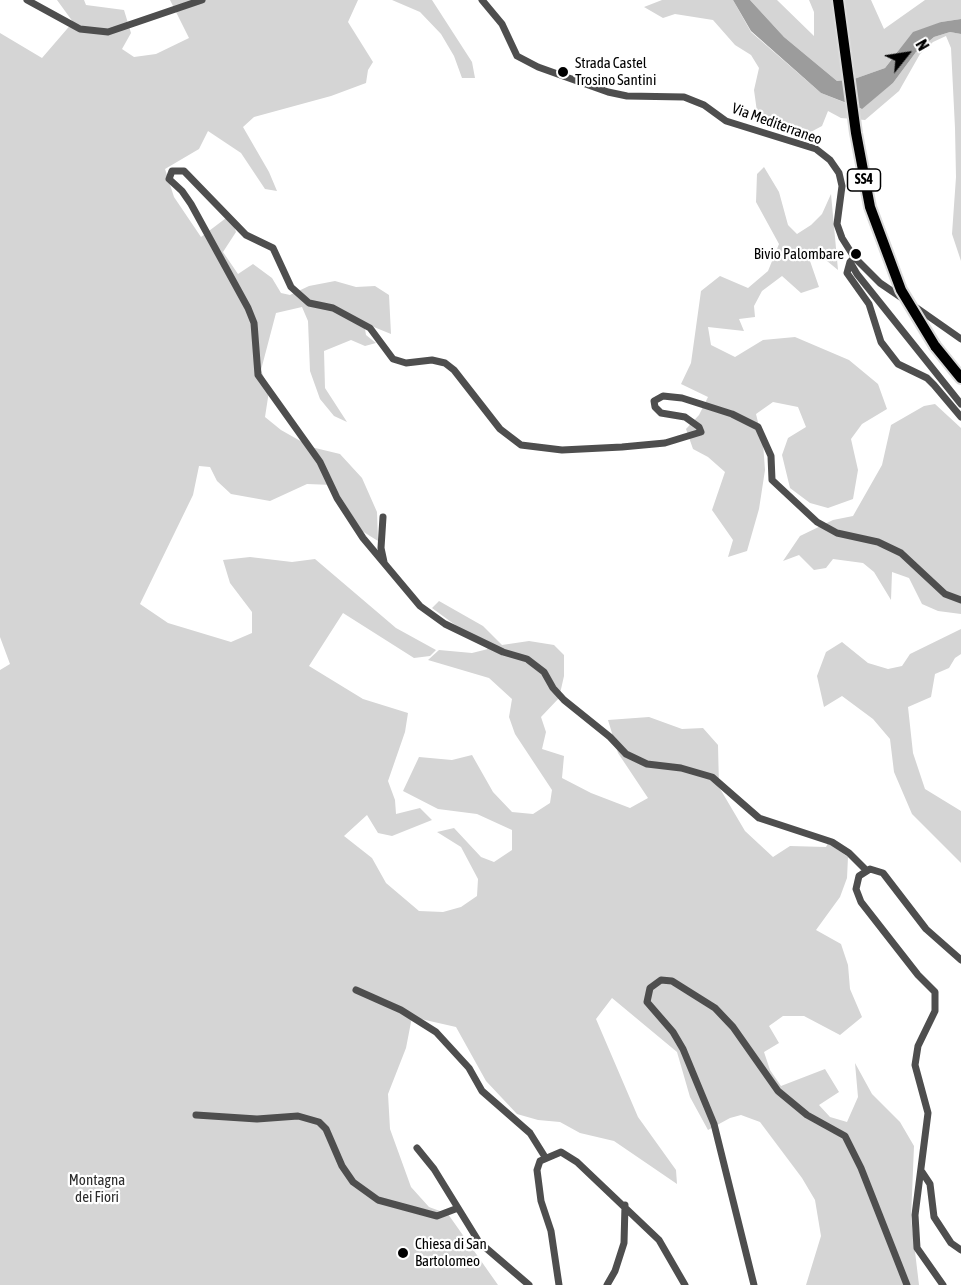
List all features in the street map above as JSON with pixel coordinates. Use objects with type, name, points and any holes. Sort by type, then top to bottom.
[{"type":"highway","name":"SS4","points":[[838,0],[856,133],[870,207],[901,290],[934,346],[961,378]]},
{"type":"street","points":[[27,0],[80,29],[108,32],[202,0]]},
{"type":"street","name":"Via Mediterraneo","points":[[482,0],[501,24],[517,56],[538,67],[617,94],[684,97],[704,105],[726,121],[816,149],[830,160],[839,173],[842,186],[837,224],[852,260],[880,283],[961,339]]},
{"type":"street","points":[[866,870],[849,853],[832,842],[759,818],[712,777],[681,768],[647,764],[626,754],[610,737],[558,694],[544,672],[527,659],[503,651],[445,624],[420,606],[385,566],[337,498],[320,462],[258,375],[254,323],[248,308],[191,204],[182,190],[169,179],[172,171],[184,171],[246,235],[273,249],[291,286],[309,303],[333,308],[370,328],[393,359],[406,363],[432,360],[445,363],[454,370],[500,429],[521,445],[562,450],[622,447],[665,443],[701,432],[699,427],[685,417],[661,413],[654,401],[663,396],[682,398],[732,414],[758,427],[771,456],[772,480],[817,522],[837,533],[878,542],[901,553],[945,594],[961,600]]},
{"type":"street","points":[[852,260],[884,309],[961,404]]},
{"type":"street","points":[[852,260],[847,273],[869,304],[881,342],[905,370],[918,374],[934,385],[961,417]]},
{"type":"street","points":[[383,517],[381,548],[385,566]]},
{"type":"street","points":[[943,1285],[917,1248],[915,1215],[928,1113],[915,1065],[918,1046],[935,1011],[935,992],[918,975],[861,902],[856,882],[866,870],[874,869],[883,873],[926,929],[961,960]]},
{"type":"street","points":[[754,1285],[714,1124],[683,1049],[673,1032],[647,1002],[650,988],[661,980],[672,981],[716,1008],[733,1027],[778,1090],[807,1115],[844,1136],[861,1168],[907,1285]]},
{"type":"street","points":[[356,990],[401,1010],[436,1032],[469,1068],[482,1091],[530,1133],[545,1157]]},
{"type":"street","points":[[196,1115],[257,1119],[298,1116],[318,1122],[333,1141],[342,1166],[353,1182],[378,1200],[437,1216],[458,1208]]},
{"type":"street","points":[[417,1148],[479,1242],[529,1285]]},
{"type":"street","points":[[559,1285],[551,1231],[537,1181],[537,1166],[545,1157],[555,1153],[567,1155],[625,1205],[659,1240],[685,1285]]},
{"type":"street","points":[[922,1172],[930,1184],[934,1217],[951,1244],[961,1250]]},
{"type":"street","points":[[609,1284],[624,1243],[625,1205]]},
{"type":"green space","name":"Montagna dei Fiori","points":[[57,0],[84,0],[86,5],[124,10],[131,33],[122,49],[134,57],[156,54],[189,38],[170,0],[358,0],[348,22],[373,62],[368,70],[366,83],[331,96],[254,117],[243,127],[269,172],[277,191],[265,189],[241,153],[208,131],[199,149],[165,169],[174,197],[201,237],[230,215],[236,232],[223,252],[238,274],[253,264],[272,278],[281,293],[290,295],[309,286],[335,281],[356,287],[375,286],[389,295],[391,334],[364,323],[366,335],[376,343],[365,346],[351,340],[324,351],[325,388],[347,422],[334,416],[320,399],[310,371],[308,321],[302,307],[276,313],[261,370],[269,391],[265,417],[281,430],[311,447],[340,454],[362,478],[377,512],[378,541],[362,531],[333,485],[307,484],[270,501],[231,494],[217,481],[210,467],[199,466],[193,495],[140,604],[168,623],[231,642],[252,633],[252,612],[230,583],[223,560],[250,557],[292,562],[315,559],[396,628],[436,650],[430,656],[414,658],[343,613],[309,666],[363,699],[408,713],[405,732],[388,781],[395,800],[396,814],[420,808],[432,820],[392,836],[378,833],[367,815],[344,836],[372,858],[386,883],[419,911],[443,912],[461,907],[477,896],[478,879],[461,847],[437,832],[454,828],[481,857],[494,862],[512,850],[512,830],[477,814],[438,809],[403,791],[419,757],[452,760],[472,755],[493,792],[512,812],[533,814],[550,803],[552,790],[515,734],[509,717],[512,699],[489,678],[428,660],[439,650],[472,653],[488,649],[432,608],[439,601],[483,626],[502,645],[529,641],[554,645],[564,655],[564,676],[559,698],[541,717],[546,732],[542,749],[564,756],[562,778],[591,793],[630,808],[648,798],[618,753],[608,720],[649,717],[682,729],[703,728],[718,745],[719,787],[745,831],[773,857],[790,846],[826,847],[828,843],[848,857],[847,878],[840,897],[816,930],[841,944],[848,965],[850,989],[862,1017],[840,1035],[804,1016],[783,1016],[769,1026],[779,1043],[764,1052],[770,1070],[781,1086],[825,1069],[839,1092],[819,1105],[830,1117],[847,1122],[858,1097],[855,1063],[872,1094],[900,1122],[914,1146],[911,1218],[919,1285],[806,1285],[821,1236],[815,1200],[802,1178],[760,1122],[741,1115],[730,1118],[708,1130],[690,1097],[677,1052],[612,998],[596,1019],[638,1117],[676,1170],[677,1184],[614,1141],[580,1133],[560,1122],[538,1120],[517,1114],[486,1081],[456,1027],[412,1017],[406,1048],[388,1094],[390,1129],[411,1187],[429,1207],[448,1214],[498,1285],[0,1285],[0,670],[10,664],[0,637],[0,33],[42,58],[73,22]]},
{"type":"green space","points":[[392,0],[432,0],[472,62],[475,78],[462,78],[454,56],[441,34],[420,12]]},
{"type":"green space","points":[[662,0],[733,0],[751,32],[821,93],[861,109],[893,83],[916,52],[934,37],[950,32],[961,34],[961,261],[952,234],[956,177],[955,128],[951,48],[946,36],[933,42],[920,54],[899,91],[865,120],[841,118],[828,111],[822,126],[805,135],[782,132],[758,119],[754,90],[759,68],[751,55],[735,45],[713,20],[675,14],[663,18],[644,7]]},
{"type":"green space","points":[[750,0],[777,0],[814,36],[814,12],[809,0],[871,0],[884,29],[925,0],[961,0],[961,19],[941,22],[894,56],[885,68],[854,79],[837,81],[784,37]]},
{"type":"green space","points":[[764,167],[779,192],[788,225],[797,234],[822,214],[831,194],[838,270],[816,252],[810,261],[819,287],[801,293],[782,276],[762,291],[754,306],[755,317],[739,319],[744,331],[708,327],[711,345],[735,357],[763,340],[795,337],[849,360],[878,384],[887,409],[862,424],[851,439],[858,470],[853,499],[828,508],[810,503],[790,488],[782,455],[788,438],[806,427],[798,407],[773,402],[756,414],[763,443],[765,470],[759,509],[747,551],[728,557],[733,540],[712,510],[725,472],[708,457],[693,449],[686,429],[699,415],[708,397],[681,384],[691,363],[701,291],[720,276],[748,288],[768,271],[779,244],[756,202],[757,174]]},
{"type":"green space","points":[[935,404],[961,428],[961,614],[938,611],[922,604],[909,578],[892,572],[891,600],[874,572],[863,563],[833,559],[826,568],[814,570],[799,555],[783,561],[800,536],[833,520],[853,516],[882,465],[891,425],[924,406]]},
{"type":"green space","points":[[961,629],[961,654],[955,658],[949,668],[935,674],[931,697],[908,707],[913,753],[925,789],[961,811],[961,863],[912,814],[894,772],[890,739],[873,719],[842,696],[824,707],[817,676],[826,652],[842,642],[868,663],[888,669],[902,666],[910,654]]},
{"type":"shaded area","points":[[733,0],[750,0],[784,37],[837,81],[854,79],[885,68],[913,32],[941,22],[961,19],[961,34],[950,32],[934,37],[916,52],[893,83],[862,109],[821,93],[751,31]]},
{"type":"place","name":"Strada Castel Trosino Santini","points":[[563,72]]},
{"type":"place","name":"Bivio Palombare","points":[[856,254]]},
{"type":"place","name":"Chiesa di San Bartolomeo","points":[[403,1253]]}]
